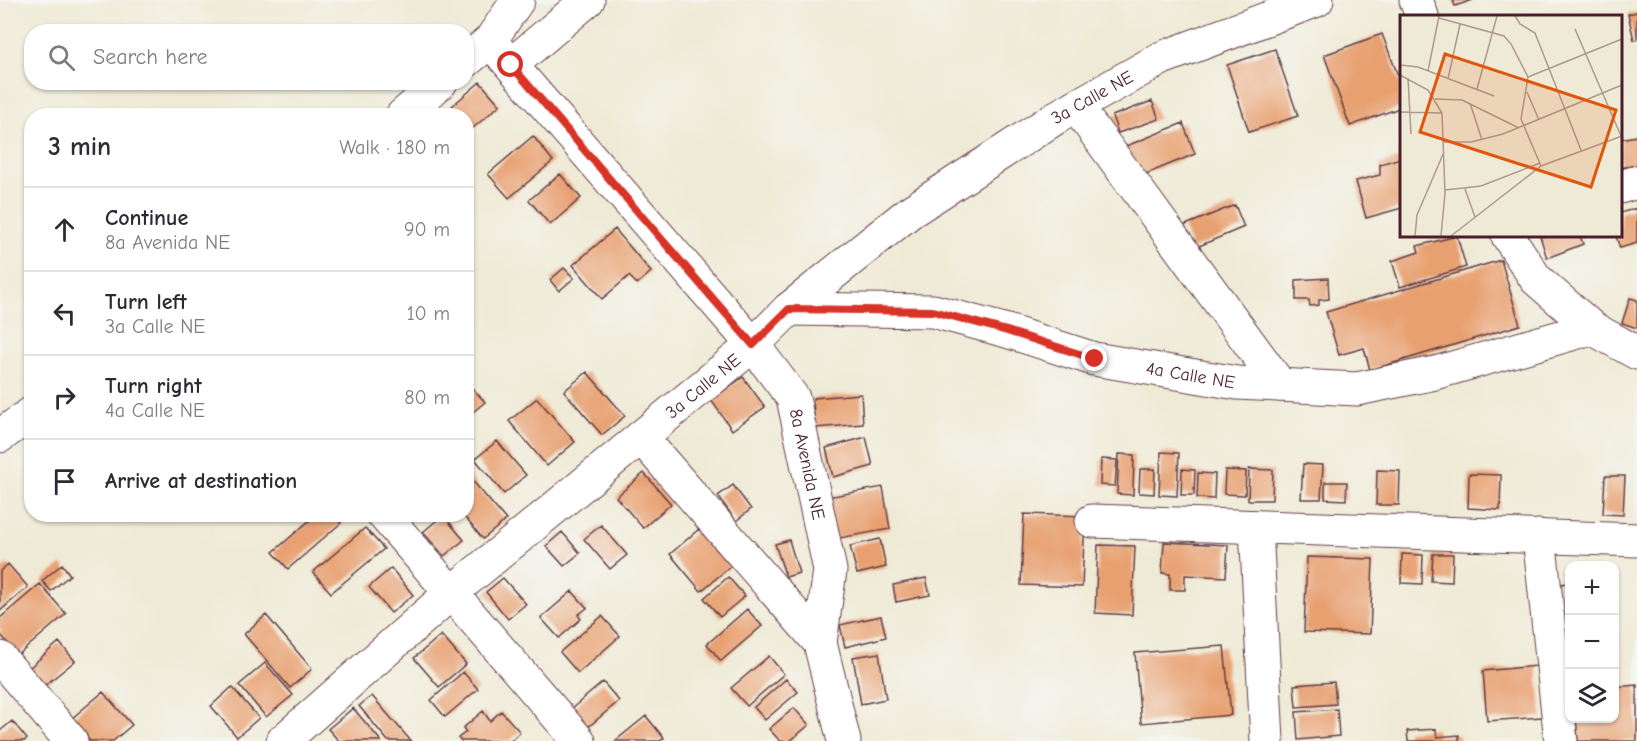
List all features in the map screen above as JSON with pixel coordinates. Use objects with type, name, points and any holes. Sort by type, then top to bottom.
[{"type":"street","points":[[489,56],[518,0]]},
{"type":"street","points":[[489,56],[588,0]]},
{"type":"street","name":"3a Calle NE","points":[[283,741],[451,593],[753,345],[789,309],[910,213],[1076,106],[1162,58],[1317,0]]},
{"type":"street","points":[[1416,0],[1422,15]]},
{"type":"street","name":"8a Avenida NE","points":[[489,56],[753,345],[793,398],[830,570],[820,644],[844,741]]},
{"type":"street","points":[[411,108],[432,90]]},
{"type":"street","points":[[1076,106],[1280,385]]},
{"type":"street","points":[[1622,186],[1637,182]]},
{"type":"street","points":[[1509,237],[1536,279],[1592,328],[1637,353]]},
{"type":"street","name":"4a Calle NE","points":[[789,309],[933,311],[1007,331],[1095,359],[1237,383],[1357,389],[1435,373],[1592,328]]},
{"type":"street","points":[[0,436],[24,419]]},
{"type":"street","points":[[641,437],[820,644]]},
{"type":"street","points":[[1092,521],[1637,540]]},
{"type":"street","points":[[390,522],[579,741]]},
{"type":"street","points":[[1256,527],[1267,741]]},
{"type":"street","points":[[1539,537],[1561,741]]},
{"type":"street","points":[[0,658],[72,741]]},
{"type":"building","points":[[1453,0],[1473,0],[1455,6]]},
{"type":"building","points":[[1637,12],[1637,39],[1634,40],[1628,14]]},
{"type":"building","points":[[1382,34],[1400,81],[1400,108],[1350,126],[1324,55]]},
{"type":"building","points":[[1275,49],[1298,116],[1249,132],[1227,65]]},
{"type":"building","points":[[480,82],[500,105],[474,127],[474,108],[454,108],[452,106],[471,90],[474,90]]},
{"type":"building","points":[[1152,101],[1159,119],[1118,133],[1112,116]]},
{"type":"building","points":[[1183,123],[1195,154],[1136,178],[1124,147]]},
{"type":"building","points":[[533,136],[553,161],[509,198],[488,174]]},
{"type":"building","points":[[1637,136],[1637,165],[1622,168],[1622,139]]},
{"type":"building","points":[[1400,158],[1400,209],[1366,218],[1356,181],[1380,175],[1380,164]]},
{"type":"building","points":[[560,174],[581,198],[550,225],[529,200]]},
{"type":"building","points":[[1235,205],[1244,227],[1192,249],[1183,226]]},
{"type":"building","points":[[1637,208],[1637,243],[1620,248],[1616,237],[1622,237],[1622,212]]},
{"type":"building","points":[[615,229],[651,272],[637,284],[629,276],[602,299],[573,265]]},
{"type":"building","points":[[1457,237],[1466,267],[1400,287],[1392,261],[1419,252],[1417,246]]},
{"type":"building","points":[[1540,237],[1580,237],[1583,244],[1547,258]]},
{"type":"building","points":[[1501,260],[1520,325],[1370,370],[1364,348],[1339,355],[1326,312]]},
{"type":"building","points":[[564,268],[574,278],[559,291],[550,280]]},
{"type":"building","points":[[1328,278],[1329,299],[1319,300],[1319,305],[1310,306],[1309,300],[1296,300],[1296,280]]},
{"type":"building","points":[[1630,298],[1637,300],[1637,328],[1622,323]]},
{"type":"building","points":[[587,372],[625,416],[602,435],[564,391]]},
{"type":"building","points":[[743,377],[765,407],[732,430],[711,400]]},
{"type":"building","points":[[474,390],[485,402],[474,411]]},
{"type":"building","points":[[861,394],[863,424],[815,428],[813,398]]},
{"type":"building","points":[[537,398],[575,442],[547,466],[509,421]]},
{"type":"building","points":[[866,437],[873,466],[833,477],[826,448]]},
{"type":"building","points":[[497,441],[526,475],[504,494],[475,459]]},
{"type":"building","points":[[1161,452],[1179,453],[1177,496],[1159,495]]},
{"type":"building","points":[[1119,454],[1134,455],[1133,495],[1117,494]]},
{"type":"building","points":[[1101,459],[1117,460],[1115,486],[1100,485]]},
{"type":"building","points":[[1303,464],[1323,465],[1321,499],[1301,499]]},
{"type":"building","points":[[1140,469],[1155,469],[1154,494],[1139,493]]},
{"type":"building","points":[[1182,469],[1195,470],[1194,495],[1181,495]]},
{"type":"building","points":[[1249,469],[1273,470],[1272,500],[1248,500]]},
{"type":"building","points":[[1225,470],[1246,471],[1245,495],[1224,494]]},
{"type":"building","points":[[1377,470],[1400,471],[1399,505],[1376,505]]},
{"type":"building","points":[[644,473],[671,504],[643,528],[616,497]]},
{"type":"building","points":[[1198,473],[1215,474],[1214,499],[1197,498]]},
{"type":"building","points":[[1469,474],[1501,475],[1500,510],[1468,508]]},
{"type":"building","points":[[1605,476],[1625,476],[1623,515],[1603,514]]},
{"type":"building","points":[[474,482],[506,520],[483,539],[469,522],[474,522]]},
{"type":"building","points":[[1325,482],[1347,482],[1346,500],[1325,499]]},
{"type":"building","points":[[733,485],[751,509],[736,521],[718,496]]},
{"type":"building","points":[[883,487],[890,529],[834,539],[827,497]]},
{"type":"building","points":[[1024,514],[1085,516],[1082,587],[1021,585]]},
{"type":"building","points":[[308,522],[341,523],[288,569],[273,552]]},
{"type":"building","points":[[435,522],[449,522],[464,540],[444,556],[423,532]]},
{"type":"building","points":[[601,525],[627,555],[610,569],[584,539]]},
{"type":"building","points":[[365,528],[384,549],[331,593],[313,572]]},
{"type":"building","points":[[699,529],[731,566],[701,591],[670,554]]},
{"type":"building","points":[[562,532],[580,553],[564,566],[546,546]]},
{"type":"building","points":[[880,539],[886,567],[857,574],[850,546]]},
{"type":"building","points":[[789,540],[799,573],[786,577],[775,544]]},
{"type":"building","points":[[1164,542],[1228,545],[1226,577],[1185,575],[1185,590],[1170,590],[1170,574],[1162,573]]},
{"type":"building","points":[[1098,545],[1135,546],[1132,615],[1095,613]]},
{"type":"building","points":[[1402,554],[1423,555],[1422,584],[1401,583]]},
{"type":"building","points":[[1433,554],[1453,554],[1452,582],[1431,581]]},
{"type":"building","points":[[1307,557],[1373,559],[1370,634],[1304,632]]},
{"type":"building","points":[[8,564],[28,587],[0,611],[0,571]]},
{"type":"building","points":[[62,564],[70,575],[51,591],[42,581]]},
{"type":"building","points":[[391,568],[413,595],[391,613],[369,587]]},
{"type":"building","points":[[728,577],[745,596],[720,617],[704,598]]},
{"type":"building","points":[[503,578],[526,604],[508,619],[486,592]]},
{"type":"building","points":[[926,578],[930,595],[896,602],[893,585]]},
{"type":"building","points":[[1565,583],[1565,608],[1562,608],[1559,584]]},
{"type":"building","points":[[40,584],[66,614],[18,655],[0,634],[0,618]]},
{"type":"building","points":[[572,591],[587,608],[578,615],[581,619],[559,638],[541,618]]},
{"type":"building","points":[[747,609],[762,626],[721,661],[707,644]]},
{"type":"building","points":[[266,615],[312,669],[290,688],[244,634]]},
{"type":"building","points":[[602,616],[620,636],[578,673],[560,652]]},
{"type":"building","points":[[881,616],[886,637],[845,647],[840,625]]},
{"type":"building","points":[[441,635],[466,664],[439,687],[414,658]]},
{"type":"building","points":[[59,642],[75,661],[44,686],[29,668]]},
{"type":"building","points":[[1224,646],[1231,715],[1141,723],[1135,653]]},
{"type":"building","points":[[879,653],[886,699],[861,704],[853,657]]},
{"type":"building","points":[[769,656],[784,674],[747,706],[731,688]]},
{"type":"building","points":[[265,663],[293,695],[266,717],[239,685]]},
{"type":"building","points":[[1537,666],[1542,717],[1487,721],[1483,671]]},
{"type":"building","points":[[463,672],[478,689],[445,717],[431,700]]},
{"type":"building","points":[[786,679],[798,692],[765,720],[754,707]]},
{"type":"building","points":[[603,682],[619,701],[587,728],[571,709]]},
{"type":"building","points":[[1334,682],[1336,704],[1296,707],[1294,685]]},
{"type":"building","points":[[1637,685],[1637,741],[1578,741],[1576,723],[1619,723],[1619,687]]},
{"type":"building","points":[[232,687],[259,718],[237,737],[211,706]]},
{"type":"building","points":[[103,692],[132,725],[113,741],[90,741],[71,719]]},
{"type":"building","points":[[372,696],[411,741],[388,741],[359,706]]},
{"type":"building","points":[[353,708],[381,741],[339,741],[328,729]]},
{"type":"building","points":[[794,708],[809,725],[790,741],[780,741],[769,729]]},
{"type":"building","points":[[1337,709],[1339,736],[1298,740],[1296,712]]},
{"type":"building","points":[[483,711],[490,721],[501,711],[520,732],[510,741],[461,741],[458,738],[466,732],[463,728]]},
{"type":"building","points":[[646,716],[664,738],[660,741],[615,741]]},
{"type":"building","points":[[12,721],[27,739],[0,741],[0,731]]},
{"type":"building","points":[[1436,729],[1437,737],[1459,735],[1459,741],[1408,741],[1407,731]]},
{"type":"route","points":[[511,65],[753,345],[789,309],[933,311],[1007,331],[1095,359]]}]
